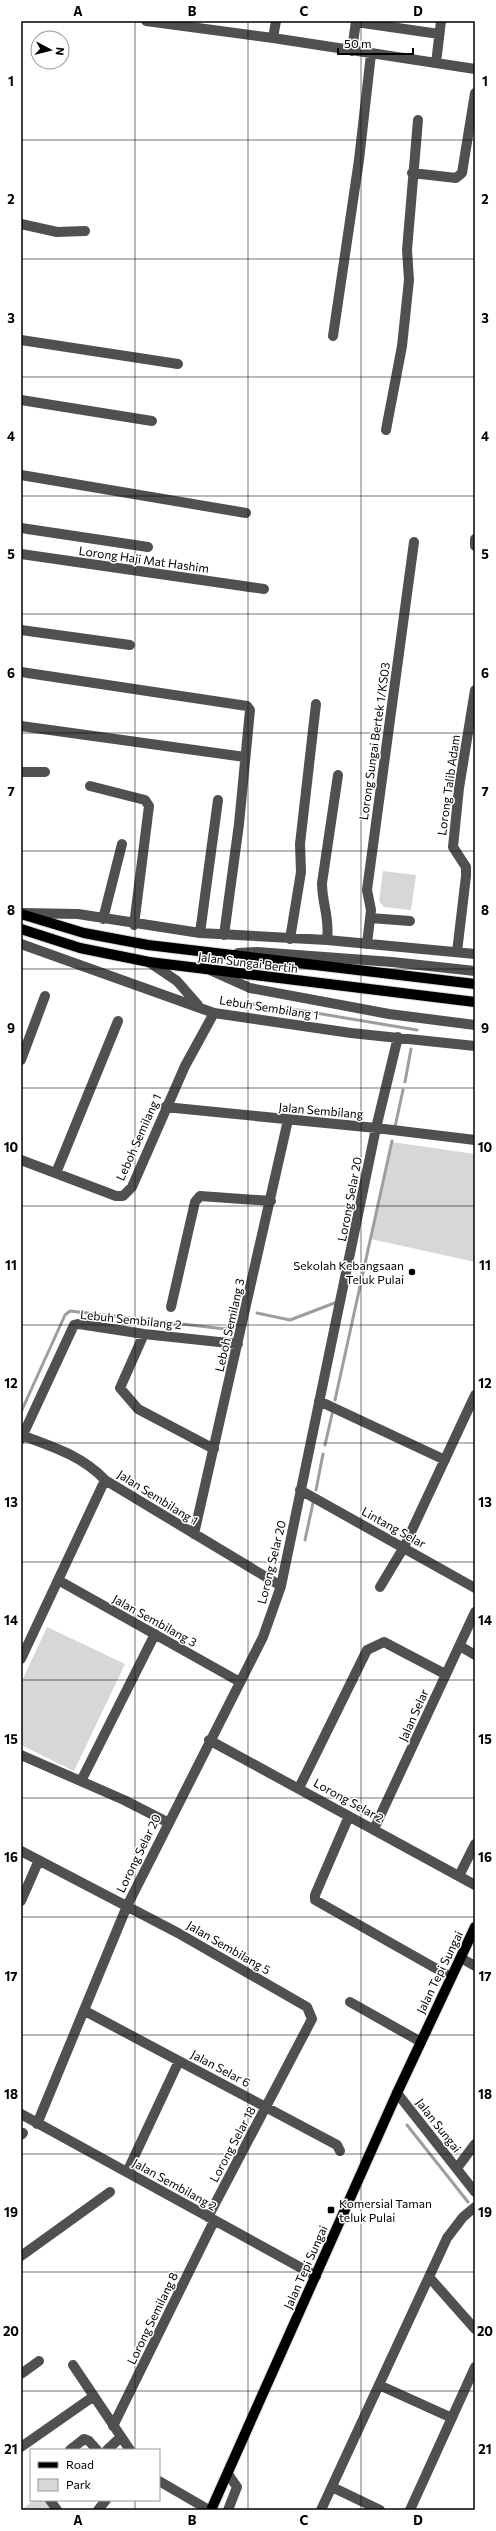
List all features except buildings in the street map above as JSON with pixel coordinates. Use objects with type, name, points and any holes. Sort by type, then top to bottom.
[{"type":"main road","name":"Jalan Sungai Bertih","points":[[21,914],[84,934],[214,954],[475,984]]},
{"type":"main road","name":"Jalan Sungai Bertih","points":[[21,929],[80,948],[149,962],[212,971],[475,1002]]},
{"type":"main road","name":"Jalan Tepi Sungai","points":[[210,2510],[228,2474],[397,2093],[475,1927]]},
{"type":"street","points":[[146,21],[273,38],[352,51],[370,58],[436,63],[475,69]]},
{"type":"street","points":[[273,38],[276,21]]},
{"type":"street","points":[[436,63],[441,21]]},
{"type":"street","points":[[352,51],[356,22],[439,37]]},
{"type":"street","points":[[333,336],[359,160],[370,58]]},
{"type":"street","points":[[412,173],[456,178],[462,173],[475,93]]},
{"type":"street","points":[[386,430],[402,346],[409,280],[407,250],[412,173],[418,120]]},
{"type":"street","points":[[21,224],[57,232],[85,231]]},
{"type":"street","points":[[21,340],[178,364]]},
{"type":"street","points":[[21,400],[152,421]]},
{"type":"street","points":[[21,475],[246,513]]},
{"type":"street","points":[[21,528],[148,547]]},
{"type":"street","name":"Lorong Sungai Bertek 1/KS03","points":[[367,944],[370,918],[367,890],[414,542]]},
{"type":"street","name":"Lorong Haji Mat Hashim","points":[[21,554],[264,589]]},
{"type":"street","points":[[21,630],[130,645]]},
{"type":"street","points":[[21,672],[247,706],[250,710],[244,757],[239,824],[224,935]]},
{"type":"street","name":"Lorong Talib Adam","points":[[457,952],[466,868],[453,848],[459,788],[475,690]]},
{"type":"street","points":[[290,939],[301,872],[300,844],[316,704]]},
{"type":"street","points":[[21,726],[244,757]]},
{"type":"street","points":[[21,772],[45,772]]},
{"type":"street","points":[[327,940],[328,914],[322,895],[322,883],[338,775]]},
{"type":"street","points":[[90,786],[145,800],[149,806],[134,924]]},
{"type":"street","points":[[200,933],[218,800]]},
{"type":"street","points":[[103,919],[122,844]]},
{"type":"street","points":[[21,914],[52,912],[200,933],[327,940],[475,954]]},
{"type":"street","points":[[370,918],[410,921]]},
{"type":"street","name":"Lebuh Sembilang 1","points":[[21,944],[199,1006],[214,1013],[475,1046]]},
{"type":"street","points":[[214,954],[257,952],[392,962],[475,972]]},
{"type":"street","points":[[149,962],[177,981],[199,1006]]},
{"type":"street","points":[[212,971],[250,988],[389,1014],[475,1025]]},
{"type":"street","points":[[21,1060],[45,996]]},
{"type":"street","name":"Leboh Semilang 1","points":[[21,1160],[116,1196],[123,1196],[132,1187],[165,1107],[194,1046],[214,1013]]},
{"type":"street","points":[[56,1173],[118,1021]]},
{"type":"street","name":"Lorong Selar 20","points":[[37,2124],[85,2011],[127,1906],[167,1822],[263,1637],[281,1586],[376,1128],[398,1037]]},
{"type":"street","name":"Jalan Sembilang","points":[[165,1107],[376,1128],[475,1140]]},
{"type":"street","name":"Leboh Semilang 3","points":[[194,1534],[288,1120]]},
{"type":"street","points":[[171,1307],[195,1202],[200,1196],[271,1200]]},
{"type":"street","name":"Lebuh Sembilang 2","points":[[22,1436],[74,1325],[79,1324],[144,1334],[238,1344]]},
{"type":"street","points":[[144,1334],[120,1388],[123,1393],[138,1409],[214,1449]]},
{"type":"street","points":[[380,1587],[404,1547],[475,1395]]},
{"type":"street","points":[[319,1401],[445,1460]]},
{"type":"street","name":"Jalan Sembilang 1","points":[[22,1436],[69,1454],[95,1469],[105,1480],[281,1586]]},
{"type":"street","points":[[21,1659],[105,1480]]},
{"type":"street","name":"Lintang Selar","points":[[300,1490],[475,1588]]},
{"type":"street","name":"Jalan Sembilang 3","points":[[58,1580],[240,1682]]},
{"type":"street","name":"Jalan Selar","points":[[374,1829],[475,1612]]},
{"type":"street","points":[[81,1781],[155,1634]]},
{"type":"street","points":[[300,1788],[367,1650],[384,1642],[445,1674]]},
{"type":"street","points":[[460,1646],[475,1655]]},
{"type":"street","name":"Lorong Selar 2","points":[[209,1740],[300,1788],[475,1885]]},
{"type":"street","points":[[21,1755],[81,1781],[167,1822]]},
{"type":"street","points":[[349,1816],[315,1895],[315,1900],[451,1977]]},
{"type":"street","points":[[459,1876],[475,1844]]},
{"type":"street","name":"Jalan Sembilang 5","points":[[21,1851],[127,1906],[307,2007],[312,2019]]},
{"type":"street","points":[[21,1902],[39,1860]]},
{"type":"street","points":[[460,1958],[475,1966]]},
{"type":"street","points":[[350,2002],[421,2042]]},
{"type":"street","name":"Jalan Selar 6","points":[[85,2011],[337,2145],[340,2151]]},
{"type":"street","name":"Lorong Selar 18","points":[[211,2219],[266,2107],[312,2019]]},
{"type":"street","points":[[127,2172],[179,2061]]},
{"type":"street","name":"Jalan Sungai","points":[[397,2093],[475,2192]]},
{"type":"street","name":"Jalan Sembilang 2","points":[[21,2114],[316,2276]]},
{"type":"street","points":[[457,2168],[475,2144]]},
{"type":"street","points":[[21,2256],[110,2192]]},
{"type":"street","points":[[321,2510],[447,2238],[463,2217],[475,2207]]},
{"type":"street","name":"Lorong Semilang 8","points":[[113,2426],[211,2219]]},
{"type":"street","points":[[429,2277],[475,2329]]},
{"type":"street","points":[[21,2374],[39,2361]]},
{"type":"street","points":[[73,2365],[129,2449]]},
{"type":"street","points":[[410,2510],[475,2367]]},
{"type":"street","points":[[379,2385],[452,2418]]},
{"type":"street","points":[[21,2447],[94,2396]]},
{"type":"street","points":[[108,2449],[121,2437]]},
{"type":"street","points":[[71,2449],[84,2439],[96,2449]]},
{"type":"street","points":[[228,2474],[237,2488],[228,2510]]},
{"type":"street","points":[[160,2481],[210,2510]]},
{"type":"street","points":[[332,2487],[380,2510]]},
{"type":"street","points":[[51,2501],[57,2510]]},
{"type":"street","points":[[98,2510],[105,2501]]},
{"type":"green space","points":[[383,871],[416,875],[411,910],[384,907],[379,901]]},
{"type":"green space","points":[[392,1142],[475,1154],[475,1262],[371,1239]]},
{"type":"green space","points":[[47,1627],[125,1664],[74,1771],[21,1745],[21,1683]]},
{"type":"green space","points":[[33,2501],[48,2501],[55,2510],[21,2510]]},
{"type":"waterway","points":[[228,1001],[298,1010],[417,1030]]},
{"type":"waterway","points":[[405,1082],[411,1049]]},
{"type":"waterway","points":[[395,1127],[403,1090]]},
{"type":"waterway","points":[[335,1400],[392,1141]]},
{"type":"waterway","points":[[257,1313],[290,1320],[337,1302]]},
{"type":"waterway","points":[[21,1412],[65,1315],[70,1311],[225,1329],[238,1324]]},
{"type":"waterway","points":[[325,1445],[333,1410]]},
{"type":"waterway","points":[[316,1490],[323,1454]]},
{"type":"waterway","points":[[305,1540],[313,1503]]},
{"type":"waterway","points":[[407,2125],[468,2202]]},
{"type":"place","name":"Sekolah Kebangsaan Teluk Pulai","points":[[412,1272]]},
{"type":"place","name":"Komersial Taman teluk Pulai","points":[[331,2210]]}]
